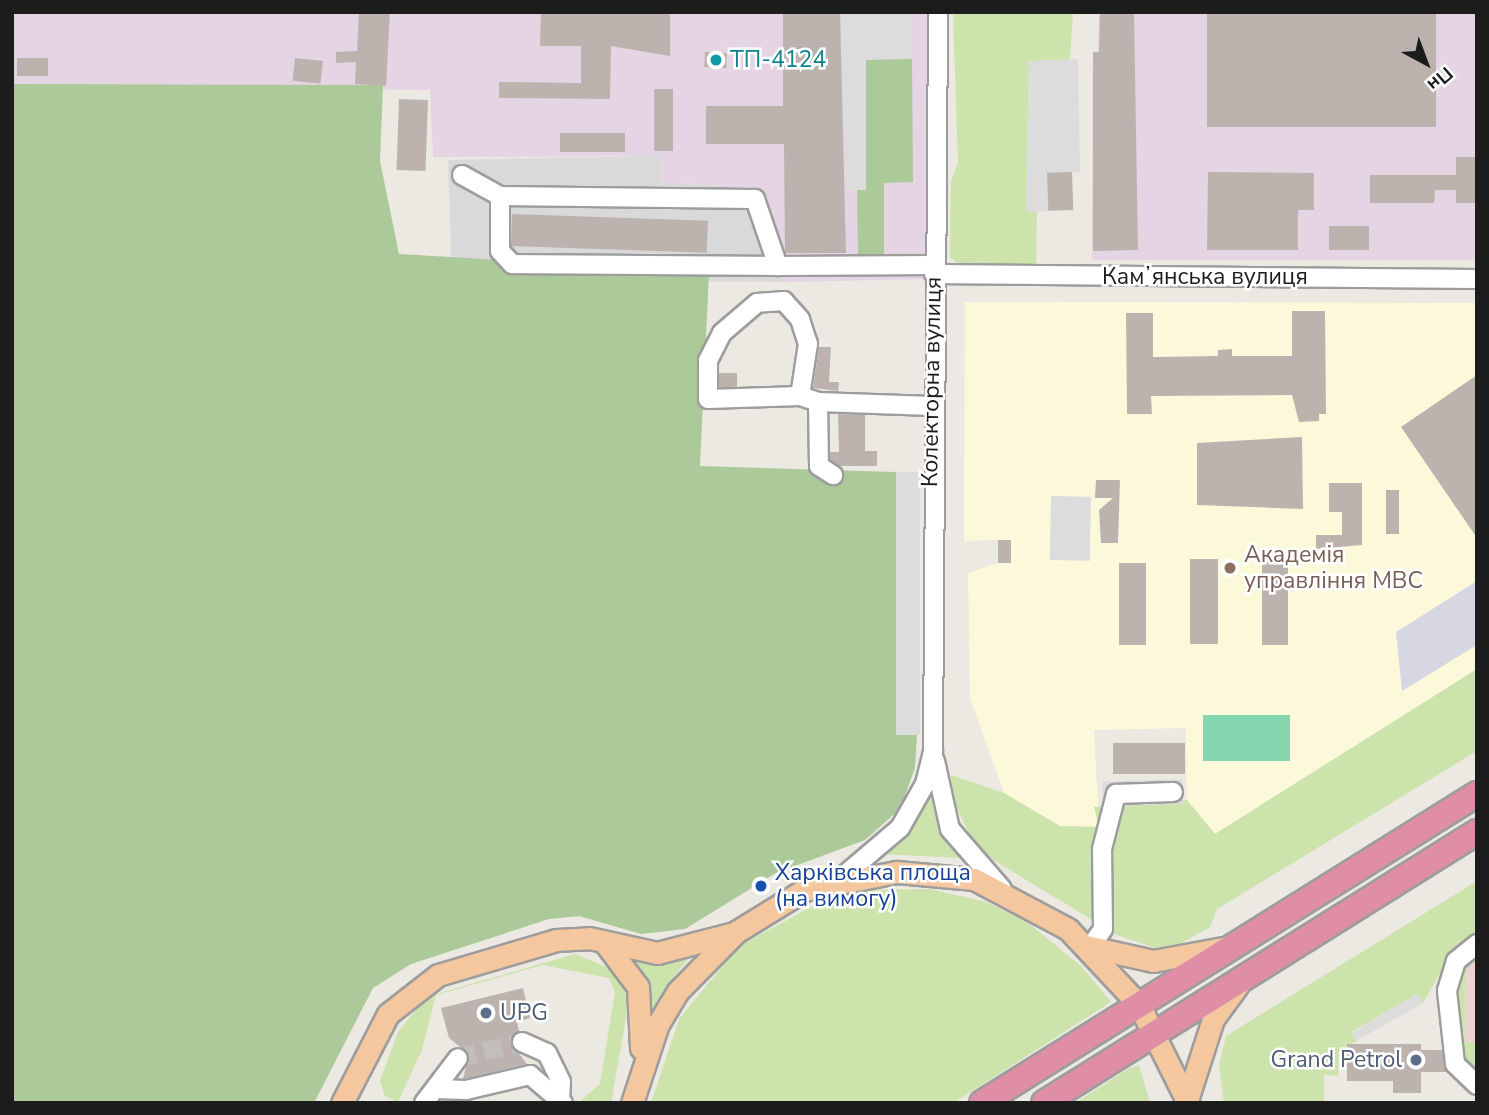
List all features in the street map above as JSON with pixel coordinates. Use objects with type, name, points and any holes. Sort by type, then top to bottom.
[{"type":"highway","points":[[982,1103],[1477,794]]},
{"type":"highway","points":[[1044,1103],[1252,968],[1465,847],[1477,832]]},
{"type":"main road","points":[[640,1066],[678,990],[736,932],[785,899],[841,878],[940,873],[1002,890],[1090,947],[1139,1006],[1154,1030],[1188,1100]]},
{"type":"main road","points":[[342,1103],[388,1014],[419,984],[556,940],[605,943],[657,953],[736,932]]},
{"type":"main road","points":[[605,943],[632,974],[642,999],[640,1066],[632,1103]]},
{"type":"main road","points":[[1090,947],[1153,961],[1239,944]]},
{"type":"main road","points":[[1188,1100],[1213,1019],[1252,968]]},
{"type":"street","name":"Колекторна вулиця","points":[[938,12],[932,406],[933,751],[950,829],[1002,890]]},
{"type":"street","points":[[462,175],[500,196],[755,199],[778,266]]},
{"type":"street","name":"Камʼянська вулиця","points":[[500,196],[500,251],[512,264],[778,266],[1477,279]]},
{"type":"street","points":[[800,396],[808,344],[800,319],[784,301],[757,303],[722,333],[708,361],[708,399],[800,396],[818,402],[932,406]]},
{"type":"street","points":[[818,402],[819,466],[833,475]]},
{"type":"street","name":"Колекторна вулиця","points":[[841,878],[900,828],[925,785],[933,751]]},
{"type":"street","points":[[1090,947],[1103,929],[1102,849],[1116,794],[1173,792]]},
{"type":"street","points":[[1477,944],[1456,961],[1447,991],[1455,1064],[1477,1085]]},
{"type":"street","points":[[522,1042],[547,1053],[560,1101]]},
{"type":"street","points":[[424,1103],[458,1058]]},
{"type":"street","points":[[436,1089],[466,1090],[530,1075],[560,1101]]},
{"type":"shaded area","points":[[12,12],[934,12],[930,279],[784,282],[759,188],[660,182],[660,156],[433,157],[430,90],[12,84]]},
{"type":"shaded area","points":[[842,12],[912,12],[912,59],[866,60],[866,190],[844,190]]},
{"type":"shaded area","points":[[1099,12],[1477,12],[1477,260],[1092,260],[1093,51],[1098,52]]},
{"type":"shaded area","points":[[1078,59],[1080,172],[1047,174],[1049,211],[1026,212],[1029,61]]},
{"type":"shaded area","points":[[660,156],[660,182],[759,188],[784,282],[452,279],[448,160]]},
{"type":"shaded area","name":"Академія управління МВС","points":[[965,302],[1477,303],[1477,669],[1215,834],[1187,800],[1186,728],[1094,730],[1099,827],[1060,826],[1004,793],[970,698],[968,573],[998,563],[998,540],[964,541]]},
{"type":"shaded area","points":[[896,472],[920,472],[920,735],[896,735]]},
{"type":"shaded area","points":[[1051,496],[1091,497],[1090,561],[1050,560]]},
{"type":"shaded area","points":[[1477,581],[1477,645],[1402,691],[1396,632]]},
{"type":"shaded area","points":[[1182,779],[1183,804],[1103,807],[1102,782]]},
{"type":"shaded area","points":[[1477,961],[1477,1042],[1465,1042],[1466,968]]},
{"type":"shaded area","points":[[1417,994],[1423,1003],[1356,1041],[1352,1033]]},
{"type":"green space","points":[[953,12],[1073,12],[1070,60],[1029,61],[1026,211],[1037,211],[1036,273],[965,269],[950,257],[951,180],[958,163]]},
{"type":"green space","points":[[865,59],[912,59],[913,182],[884,183],[884,260],[858,260],[857,190],[866,190]]},
{"type":"green space","points":[[12,84],[383,85],[380,161],[399,254],[709,272],[700,466],[896,472],[896,735],[917,735],[915,768],[900,809],[865,840],[776,873],[685,929],[641,934],[579,916],[549,919],[411,964],[373,988],[314,1103],[12,1103]]},
{"type":"green space","points":[[1477,669],[1477,751],[1217,909],[1210,927],[1178,945],[1156,948],[1117,935],[977,850],[952,798],[951,775],[1004,793],[1060,826],[1099,827],[1094,807],[1187,800],[1215,834]]},
{"type":"green space","points":[[1203,715],[1290,715],[1290,761],[1203,761]]},
{"type":"green space","points":[[933,784],[937,819],[960,858],[882,854],[910,828]]},
{"type":"green space","points":[[1477,881],[1477,935],[1453,951],[1423,1003],[1417,994],[1352,1032],[1356,1041],[1339,1052],[1338,1076],[1324,1075],[1324,1103],[1224,1103],[1219,1065],[1226,1036]]},
{"type":"green space","points":[[930,889],[986,902],[1027,922],[1081,966],[1111,1002],[953,1103],[651,1103],[679,1019],[739,946],[826,899],[862,890]]},
{"type":"green space","points":[[1477,950],[1477,961],[1466,968],[1465,1042],[1477,1042],[1477,1078],[1461,1064],[1458,975]]},
{"type":"green space","points":[[693,953],[668,984],[651,1013],[646,984],[628,956]]},
{"type":"green space","points":[[575,954],[614,970],[629,1001],[611,1103],[578,1103],[600,1084],[615,992],[609,978],[543,965],[436,995],[422,1050],[398,1102],[385,1096],[380,1081],[398,1032],[426,997]]},
{"type":"green space","points":[[1139,1065],[1150,1103],[1075,1103],[1130,1068]]},
{"type":"building","points":[[359,12],[390,12],[386,86],[355,84],[356,62],[336,63],[336,52],[357,51]]},
{"type":"building","points":[[541,12],[670,12],[670,56],[611,46],[610,99],[499,98],[499,82],[581,83],[581,46],[540,46]]},
{"type":"building","points":[[783,12],[840,12],[846,253],[785,253],[784,144],[706,144],[706,106],[783,106]]},
{"type":"building","points":[[1100,12],[1134,12],[1138,250],[1093,251],[1093,52],[1099,52]]},
{"type":"building","points":[[1207,12],[1436,12],[1436,127],[1207,127]]},
{"type":"building","name":"ТП-4124","points":[[705,52],[727,53],[726,68],[704,67]]},
{"type":"building","points":[[17,58],[48,58],[48,76],[17,76]]},
{"type":"building","points":[[295,58],[323,61],[320,84],[293,81]]},
{"type":"building","points":[[654,89],[673,89],[673,151],[654,151]]},
{"type":"building","points":[[399,99],[428,100],[426,171],[397,170]]},
{"type":"building","points":[[560,133],[625,133],[625,152],[560,152]]},
{"type":"building","points":[[1456,157],[1477,157],[1477,203],[1456,203],[1456,190],[1435,190],[1434,203],[1370,203],[1370,175],[1456,175]]},
{"type":"building","points":[[1072,172],[1073,210],[1048,211],[1047,173]]},
{"type":"building","points":[[1208,172],[1314,173],[1314,210],[1298,210],[1298,250],[1207,250]]},
{"type":"building","points":[[512,214],[708,221],[707,253],[511,246]]},
{"type":"building","points":[[1329,226],[1369,226],[1369,250],[1329,250]]},
{"type":"building","points":[[1292,311],[1325,311],[1326,414],[1319,414],[1319,421],[1299,422],[1292,395],[1151,396],[1152,414],[1127,414],[1126,313],[1153,313],[1153,357],[1218,356],[1218,350],[1232,349],[1232,356],[1292,356]]},
{"type":"building","points":[[819,347],[831,347],[829,382],[839,382],[838,391],[813,388]]},
{"type":"building","points":[[719,373],[737,373],[737,387],[719,387]]},
{"type":"building","points":[[1477,375],[1477,538],[1401,427]]},
{"type":"building","points":[[838,414],[865,415],[865,451],[877,451],[877,466],[840,466],[830,460],[830,452],[839,452]]},
{"type":"building","points":[[1302,437],[1303,509],[1197,505],[1197,443]]},
{"type":"building","points":[[1096,480],[1120,480],[1118,543],[1101,543],[1099,510],[1113,498],[1095,498]]},
{"type":"building","points":[[1329,483],[1362,483],[1362,545],[1316,549],[1316,535],[1342,535],[1342,512],[1329,512]]},
{"type":"building","points":[[1386,490],[1399,490],[1399,534],[1386,534]]},
{"type":"building","points":[[998,540],[1011,540],[1011,563],[998,563]]},
{"type":"building","points":[[1190,559],[1218,559],[1218,644],[1190,644]]},
{"type":"building","points":[[1262,562],[1288,562],[1288,645],[1262,645]]},
{"type":"building","points":[[1119,563],[1146,563],[1146,645],[1119,645]]},
{"type":"building","points":[[1113,743],[1185,743],[1185,774],[1113,774]]},
{"type":"building","points":[[523,988],[530,1018],[517,1022],[519,1031],[511,1043],[527,1064],[463,1079],[469,1054],[449,1038],[441,1008]]},
{"type":"building","points":[[1347,1044],[1421,1044],[1421,1050],[1442,1050],[1447,1072],[1421,1072],[1421,1093],[1393,1093],[1393,1081],[1347,1081]]},
{"type":"tunnel","points":[[458,1058],[522,1042]]},
{"type":"place","name":"ТП-4124","points":[[716,60]]},
{"type":"place","name":"Академія управління МВС","points":[[1230,568]]},
{"type":"place","name":"Харківська площа (на вимогу)","points":[[761,886]]},
{"type":"place","name":"UPG","points":[[486,1013]]},
{"type":"place","name":"Grand Petrol","points":[[1416,1060]]}]
